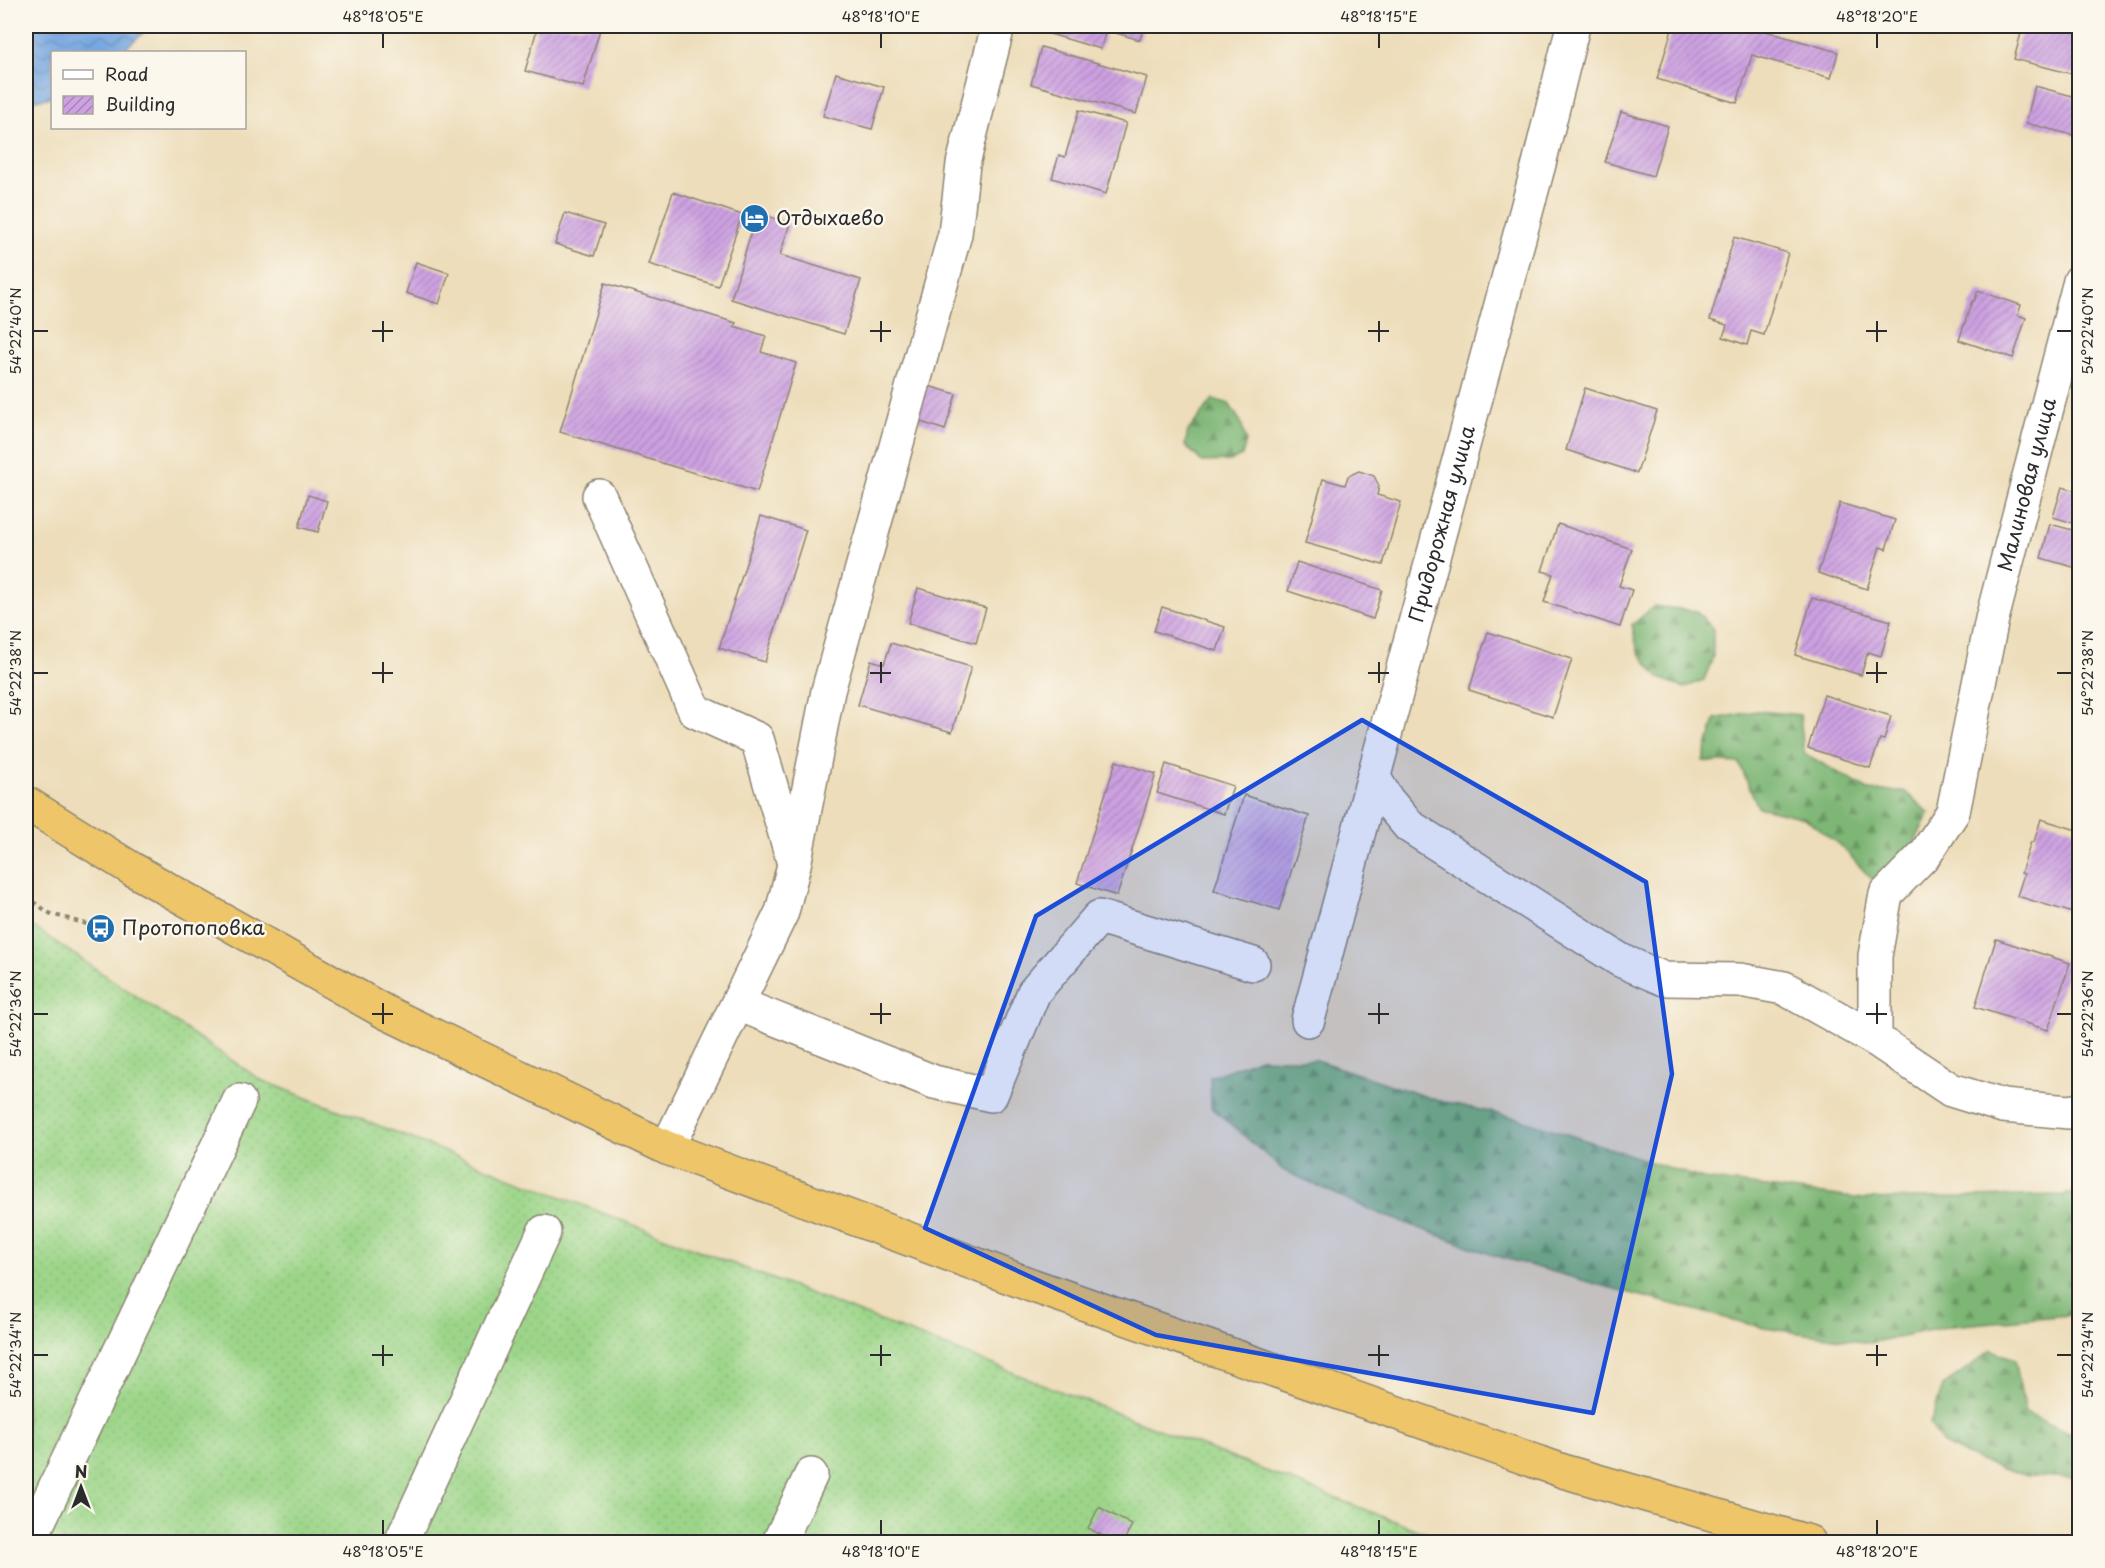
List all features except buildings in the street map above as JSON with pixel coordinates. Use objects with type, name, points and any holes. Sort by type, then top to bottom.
[{"type":"highway","points":[[26,803],[132,869],[385,1012],[667,1148],[1031,1284],[1566,1472],[1809,1542]]},
{"type":"street","points":[[667,1148],[782,912],[794,865],[828,691],[955,234],[963,164],[998,26]]},
{"type":"street","name":"Придорожная улица","points":[[1308,1020],[1539,164],[1573,26]]},
{"type":"street","name":"Малиновая улица","points":[[1875,1040],[1875,956],[1886,894],[1926,853],[1953,812],[1992,619],[2079,281]]},
{"type":"street","points":[[599,496],[695,711],[757,739],[794,865]]},
{"type":"street","points":[[1374,778],[1387,800],[1409,826],[1620,960],[1664,979],[1740,980],[1784,988],[1875,1040],[1951,1090],[2003,1106],[2069,1112],[2079,1110]]},
{"type":"street","points":[[738,1004],[934,1082],[991,1095],[1034,992],[1099,917],[1253,964]]},
{"type":"street","points":[[29,1542],[239,1101]]},
{"type":"street","points":[[401,1542],[544,1232]]},
{"type":"street","points":[[779,1542],[811,1475]]},
{"type":"path","points":[[26,897],[51,914],[101,928]]},
{"type":"highlighted area","points":[[1362,720],[1646,882],[1672,1074],[1593,1413],[1156,1335],[925,1228],[1036,916]]},
{"type":"green space","points":[[1213,399],[1229,404],[1241,422],[1246,441],[1242,456],[1230,461],[1202,462],[1185,445],[1188,431]]},
{"type":"green space","points":[[1654,606],[1697,611],[1713,629],[1713,657],[1704,680],[1684,688],[1659,678],[1638,652],[1632,625]]},
{"type":"green space","points":[[1757,711],[1800,715],[1804,753],[1870,791],[1904,791],[1929,813],[1908,856],[1877,885],[1843,848],[1805,818],[1758,807],[1739,763],[1703,761],[1715,719]]},
{"type":"green space","points":[[26,922],[261,1080],[1448,1542],[26,1542]]},
{"type":"green space","points":[[1260,1058],[1316,1060],[1436,1100],[1521,1119],[1703,1179],[1863,1199],[2064,1195],[2079,1191],[2079,1314],[1951,1326],[1869,1343],[1764,1328],[1490,1254],[1373,1211],[1283,1170],[1211,1107],[1210,1077]]},
{"type":"green space","points":[[1991,1350],[2015,1359],[2025,1413],[2078,1437],[2079,1478],[2028,1476],[1979,1461],[1943,1444],[1930,1424],[1943,1386]]},
{"type":"water","points":[[26,26],[147,26],[143,33],[122,51],[51,51],[51,97],[26,102]]},
{"type":"place","name":"Отдыхаево","points":[[755,218]]},
{"type":"place","name":"Протопоповка","points":[[101,928]]}]
